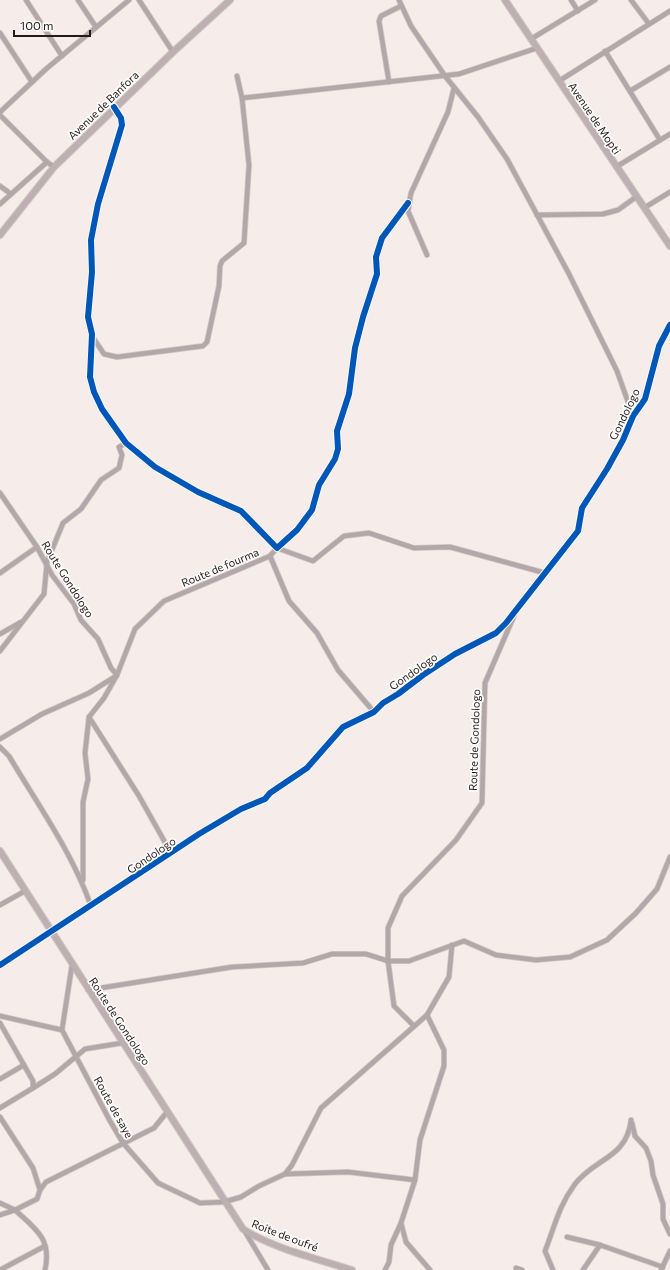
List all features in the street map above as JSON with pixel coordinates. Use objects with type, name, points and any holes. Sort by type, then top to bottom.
[{"type":"street","points":[[26,0],[62,56]]},
{"type":"street","points":[[78,0],[96,27]]},
{"type":"street","points":[[0,112],[32,82],[129,0]]},
{"type":"street","points":[[139,0],[173,52]]},
{"type":"street","name":"Avenue de Banfora","points":[[0,235],[54,167],[114,107],[230,0]]},
{"type":"street","points":[[399,0],[411,26],[444,76],[478,117],[507,159],[617,372],[633,416]]},
{"type":"street","name":"Avenue de Mopti","points":[[505,0],[670,246]]},
{"type":"street","points":[[570,0],[578,11]]},
{"type":"street","points":[[531,39],[595,0]]},
{"type":"street","points":[[631,0],[649,24]]},
{"type":"street","points":[[389,82],[379,21],[381,16],[401,6]]},
{"type":"street","points":[[559,80],[670,11]]},
{"type":"street","points":[[0,33],[32,82]]},
{"type":"street","points":[[242,98],[459,74],[537,48]]},
{"type":"street","points":[[606,51],[660,140]]},
{"type":"street","points":[[630,91],[670,67]]},
{"type":"street","points":[[92,334],[104,354],[116,357],[203,346],[207,342],[219,286],[220,266],[222,261],[244,242],[249,165],[242,98],[237,76]]},
{"type":"street","name":"Route de fourma","points":[[88,717],[104,698],[117,675],[135,628],[164,601],[270,556],[297,530],[312,510],[319,485],[335,459],[338,449],[337,431],[349,394],[355,348],[377,274],[376,257],[382,238],[408,203],[411,193],[448,112],[454,88]]},
{"type":"street","points":[[114,107],[121,118],[122,125],[98,204],[91,240],[92,272],[88,317],[92,334],[90,377],[94,392],[102,409],[126,443],[154,467],[198,492],[241,511],[277,548],[313,561],[344,536],[369,533],[414,548],[450,547],[545,573]]},
{"type":"street","points":[[0,115],[47,162],[54,167]]},
{"type":"street","points":[[616,167],[670,134]]},
{"type":"street","points":[[0,204],[47,162]]},
{"type":"street","points":[[0,186],[11,194]]},
{"type":"street","points":[[644,208],[670,192]]},
{"type":"street","points":[[537,215],[603,214],[618,210],[636,197]]},
{"type":"street","points":[[408,203],[408,211],[427,254]]},
{"type":"street","name":"Gondologo","points":[[0,965],[241,809],[265,799],[270,793],[307,768],[342,727],[374,712],[383,703],[455,654],[496,633],[516,611],[578,531],[582,508],[608,469],[633,416],[645,399],[659,346],[670,324]]},
{"type":"street","points":[[0,651],[44,594],[47,562],[63,523],[81,510],[101,480],[119,468],[122,455],[119,447],[126,443]]},
{"type":"street","name":"Route Gondologo","points":[[0,493],[47,562],[52,575],[74,604],[81,620],[98,639],[111,668],[117,675]]},
{"type":"street","points":[[0,573],[37,547]]},
{"type":"street","points":[[270,556],[289,601],[317,633],[338,670],[374,712]]},
{"type":"street","name":"Route de Gondologo","points":[[414,1026],[394,1006],[388,961],[388,928],[402,896],[456,840],[482,803],[486,683],[516,611]]},
{"type":"street","points":[[0,634],[24,620]]},
{"type":"street","points":[[0,738],[42,714],[89,693],[117,675]]},
{"type":"street","points":[[88,717],[139,796],[171,853]]},
{"type":"street","points":[[83,882],[83,802],[88,779],[85,753],[88,717]]},
{"type":"street","points":[[0,747],[9,756],[58,836],[83,882],[91,906]]},
{"type":"street","name":"Route de Gondologo","points":[[0,851],[224,1202]]},
{"type":"street","points":[[88,990],[232,967],[303,963],[332,954],[366,954],[388,961],[409,961],[464,941],[496,955],[536,960],[570,957],[607,940],[636,913],[656,889],[670,857]]},
{"type":"street","points":[[0,905],[25,891]]},
{"type":"street","points":[[285,1174],[292,1165],[321,1108],[427,1015],[449,977],[452,945]]},
{"type":"street","points":[[0,1016],[62,1030],[72,965]]},
{"type":"street","points":[[385,1270],[389,1262],[391,1245],[401,1223],[415,1180],[420,1140],[444,1066],[444,1050],[427,1015]]},
{"type":"street","points":[[0,1024],[33,1081],[33,1088]]},
{"type":"street","name":"Route de saye","points":[[62,1030],[123,1143],[158,1183],[200,1203],[224,1202],[241,1197],[259,1186],[285,1174]]},
{"type":"street","points":[[0,1108],[55,1074],[85,1049],[122,1043]]},
{"type":"street","points":[[0,1079],[24,1065]]},
{"type":"street","points":[[0,1215],[15,1210],[37,1199],[40,1190],[46,1182],[154,1128],[166,1112]]},
{"type":"street","points":[[0,1117],[33,1168],[40,1190]]},
{"type":"street","points":[[554,1270],[545,1251],[559,1208],[583,1174],[606,1159],[625,1142],[629,1133],[631,1120],[635,1136],[646,1148],[651,1161],[653,1175],[663,1204],[663,1219],[670,1234]]},
{"type":"street","points":[[285,1174],[348,1172],[415,1180]]},
{"type":"street","name":"Roite de oufré","points":[[224,1202],[243,1229],[253,1236],[352,1270]]},
{"type":"street","points":[[0,1203],[15,1210],[38,1230],[48,1255],[45,1270]]},
{"type":"street","points":[[401,1223],[406,1242],[430,1270]]},
{"type":"street","points":[[243,1229],[268,1270]]},
{"type":"street","points":[[567,1237],[600,1245],[662,1269],[670,1251]]},
{"type":"street","points":[[583,1270],[600,1245]]},
{"type":"street","points":[[0,1270],[45,1246]]},
{"type":"street","points":[[516,1268],[522,1270]]},
{"type":"cycle path","points":[[114,107],[121,118],[122,125],[98,204],[91,240],[92,272],[88,317],[92,334],[90,377],[94,392],[102,409],[126,443],[155,467],[198,492],[241,511],[277,548],[297,530],[312,510],[319,485],[335,459],[338,449],[337,431],[349,394],[355,348],[377,274],[376,257],[382,238],[408,203]]},
{"type":"cycle path","points":[[0,965],[199,834],[241,809],[265,799],[270,793],[307,768],[343,727],[374,712],[383,703],[455,654],[496,633],[506,623],[578,531],[582,508],[607,469],[623,440],[633,416],[645,399],[659,346],[670,325]]}]
